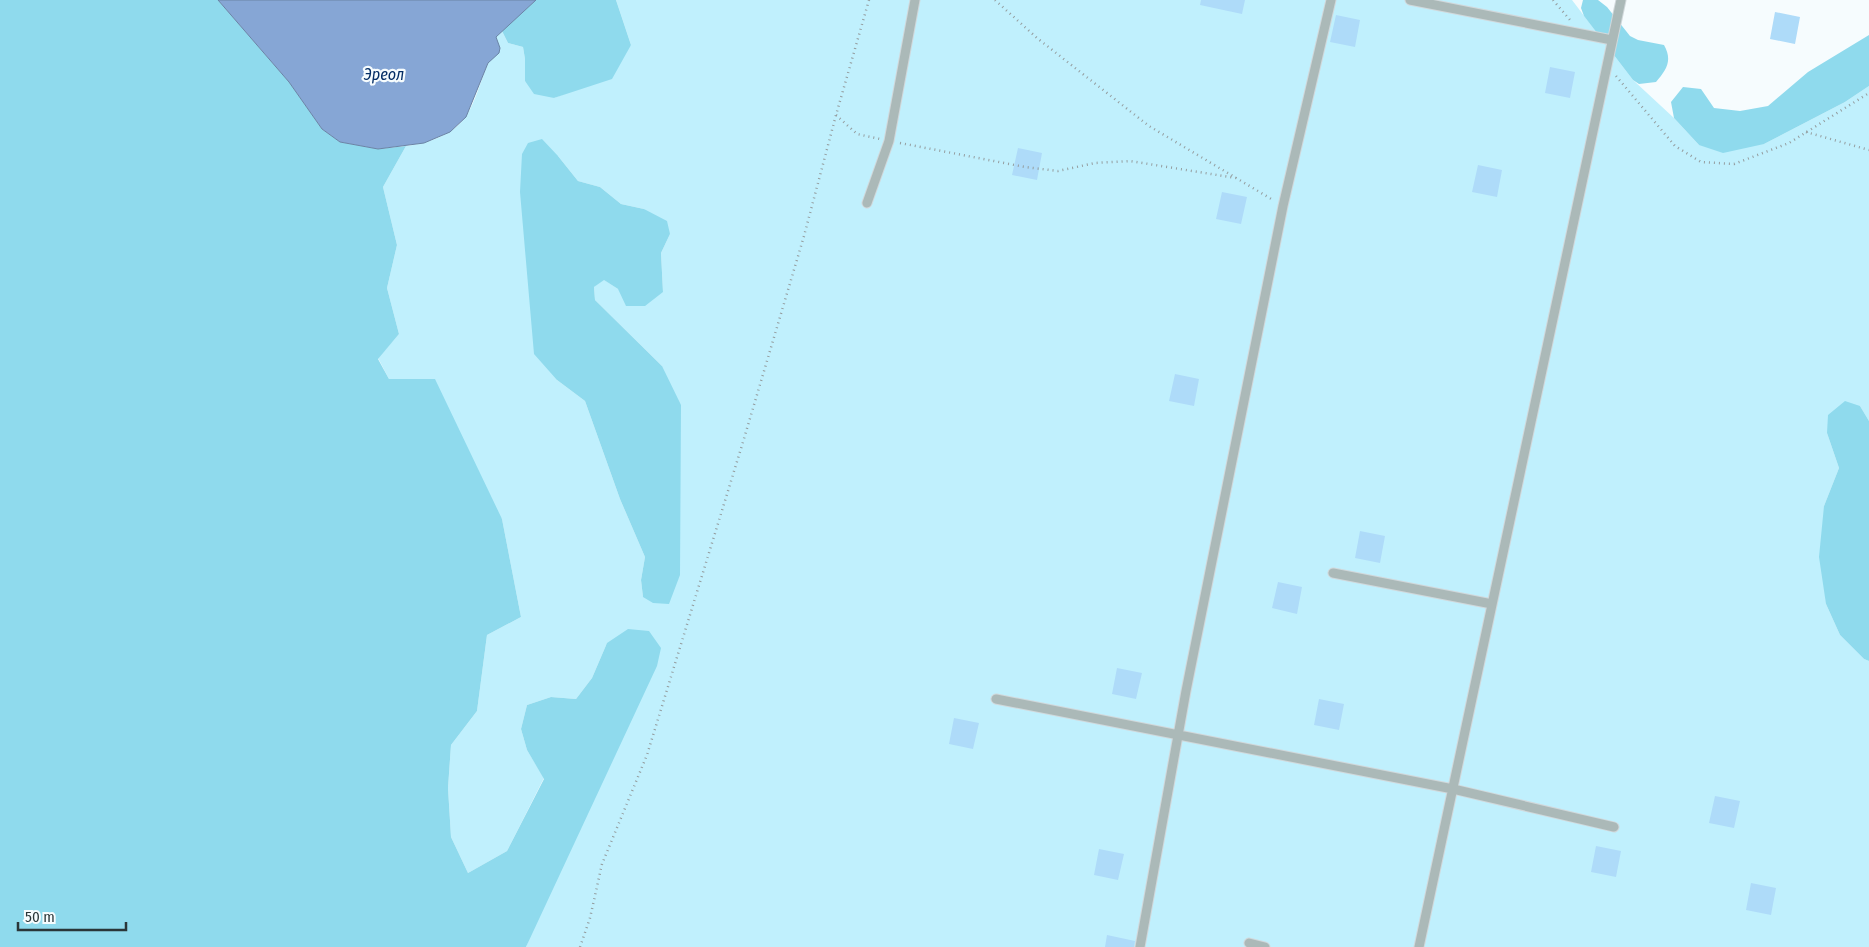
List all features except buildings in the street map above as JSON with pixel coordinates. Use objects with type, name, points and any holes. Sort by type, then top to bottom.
[{"type":"lane","points":[[867,203],[890,141],[915,0]]},
{"type":"lane","points":[[1140,947],[1178,735],[1283,206],[1331,0]]},
{"type":"lane","points":[[1410,0],[1612,40]]},
{"type":"lane","points":[[1419,947],[1621,0]]},
{"type":"lane","points":[[1333,573],[1492,604]]},
{"type":"lane","points":[[996,699],[1453,789],[1614,826]]},
{"type":"lane","points":[[1249,943],[1265,947]]},
{"type":"path","points":[[580,947],[590,918],[602,864],[647,755],[743,442],[804,236],[869,0]]},
{"type":"path","points":[[995,0],[1037,38],[1149,126],[1283,206]]},
{"type":"path","points":[[1554,0],[1576,27]]},
{"type":"path","points":[[1613,72],[1675,146],[1701,162],[1734,164],[1788,143],[1869,93]]},
{"type":"path","points":[[836,115],[856,134],[1025,167],[1058,171],[1095,163],[1130,162],[1236,178]]},
{"type":"path","points":[[1806,132],[1869,150]]},
{"type":"shaded area","points":[[0,0],[218,0],[289,82],[322,129],[340,142],[378,149],[406,146],[383,187],[397,245],[387,288],[399,334],[378,359],[389,379],[435,379],[502,519],[521,617],[487,635],[477,711],[451,745],[448,788],[451,837],[468,873],[507,851],[544,779],[527,750],[521,729],[527,705],[551,697],[576,699],[592,678],[607,643],[628,629],[649,631],[661,648],[657,666],[526,947],[0,947]]},
{"type":"shaded area","points":[[536,0],[616,0],[631,45],[612,79],[554,98],[534,94],[525,81],[523,47],[508,43],[502,31]]},
{"type":"shaded area","points":[[616,0],[1572,0],[1633,80],[1674,118],[1699,145],[1764,144],[1845,102],[1869,86],[1869,421],[1860,406],[1827,433],[1839,468],[1824,506],[1826,604],[1840,635],[1864,659],[1869,661],[1869,947],[526,947],[535,924],[607,643],[592,678],[576,699],[551,697],[527,705],[521,729],[527,750],[544,778],[507,851],[468,873],[451,837],[448,788],[451,745],[477,711],[487,635],[521,617],[502,519],[389,379],[378,358],[399,334],[387,288],[397,245],[383,187],[406,146],[440,137],[461,123],[475,98],[487,66],[499,52],[496,37],[502,31],[508,43],[523,47],[525,81],[554,98],[575,90],[631,45]],"holes":[[[558,156],[578,181],[600,187],[621,204],[644,209],[670,234],[661,253],[663,292],[618,289],[603,279],[594,287],[595,300],[662,366],[643,597],[641,580],[645,557],[620,499],[585,401],[557,380]]]},
{"type":"shaded area","points":[[1583,0],[1598,0],[1607,7],[1630,36],[1638,40],[1664,45],[1668,61],[1663,73],[1656,82],[1639,84],[1633,80],[1584,16],[1581,8]]},
{"type":"shaded area","points":[[1869,35],[1869,86],[1845,102],[1764,144],[1723,153],[1699,145],[1674,118],[1671,102],[1683,87],[1701,89],[1714,108],[1740,111],[1768,106],[1808,72]]},
{"type":"shaded area","points":[[542,139],[578,181],[600,187],[621,204],[644,209],[667,221],[670,234],[661,253],[663,292],[645,306],[626,306],[618,289],[604,280],[594,287],[595,300],[662,366],[681,405],[680,575],[669,604],[653,603],[643,597],[641,580],[645,557],[620,499],[585,401],[557,380],[534,354],[520,192],[522,154],[528,143]]},
{"type":"shaded area","points":[[1845,401],[1860,406],[1869,421],[1869,661],[1864,659],[1840,635],[1826,604],[1819,557],[1824,506],[1839,468],[1827,433],[1828,415]]},
{"type":"water","name":"Эреол","points":[[218,0],[536,0],[496,37],[500,48],[499,53],[488,63],[466,117],[450,132],[424,143],[378,149],[340,142],[322,129],[289,82]]}]
